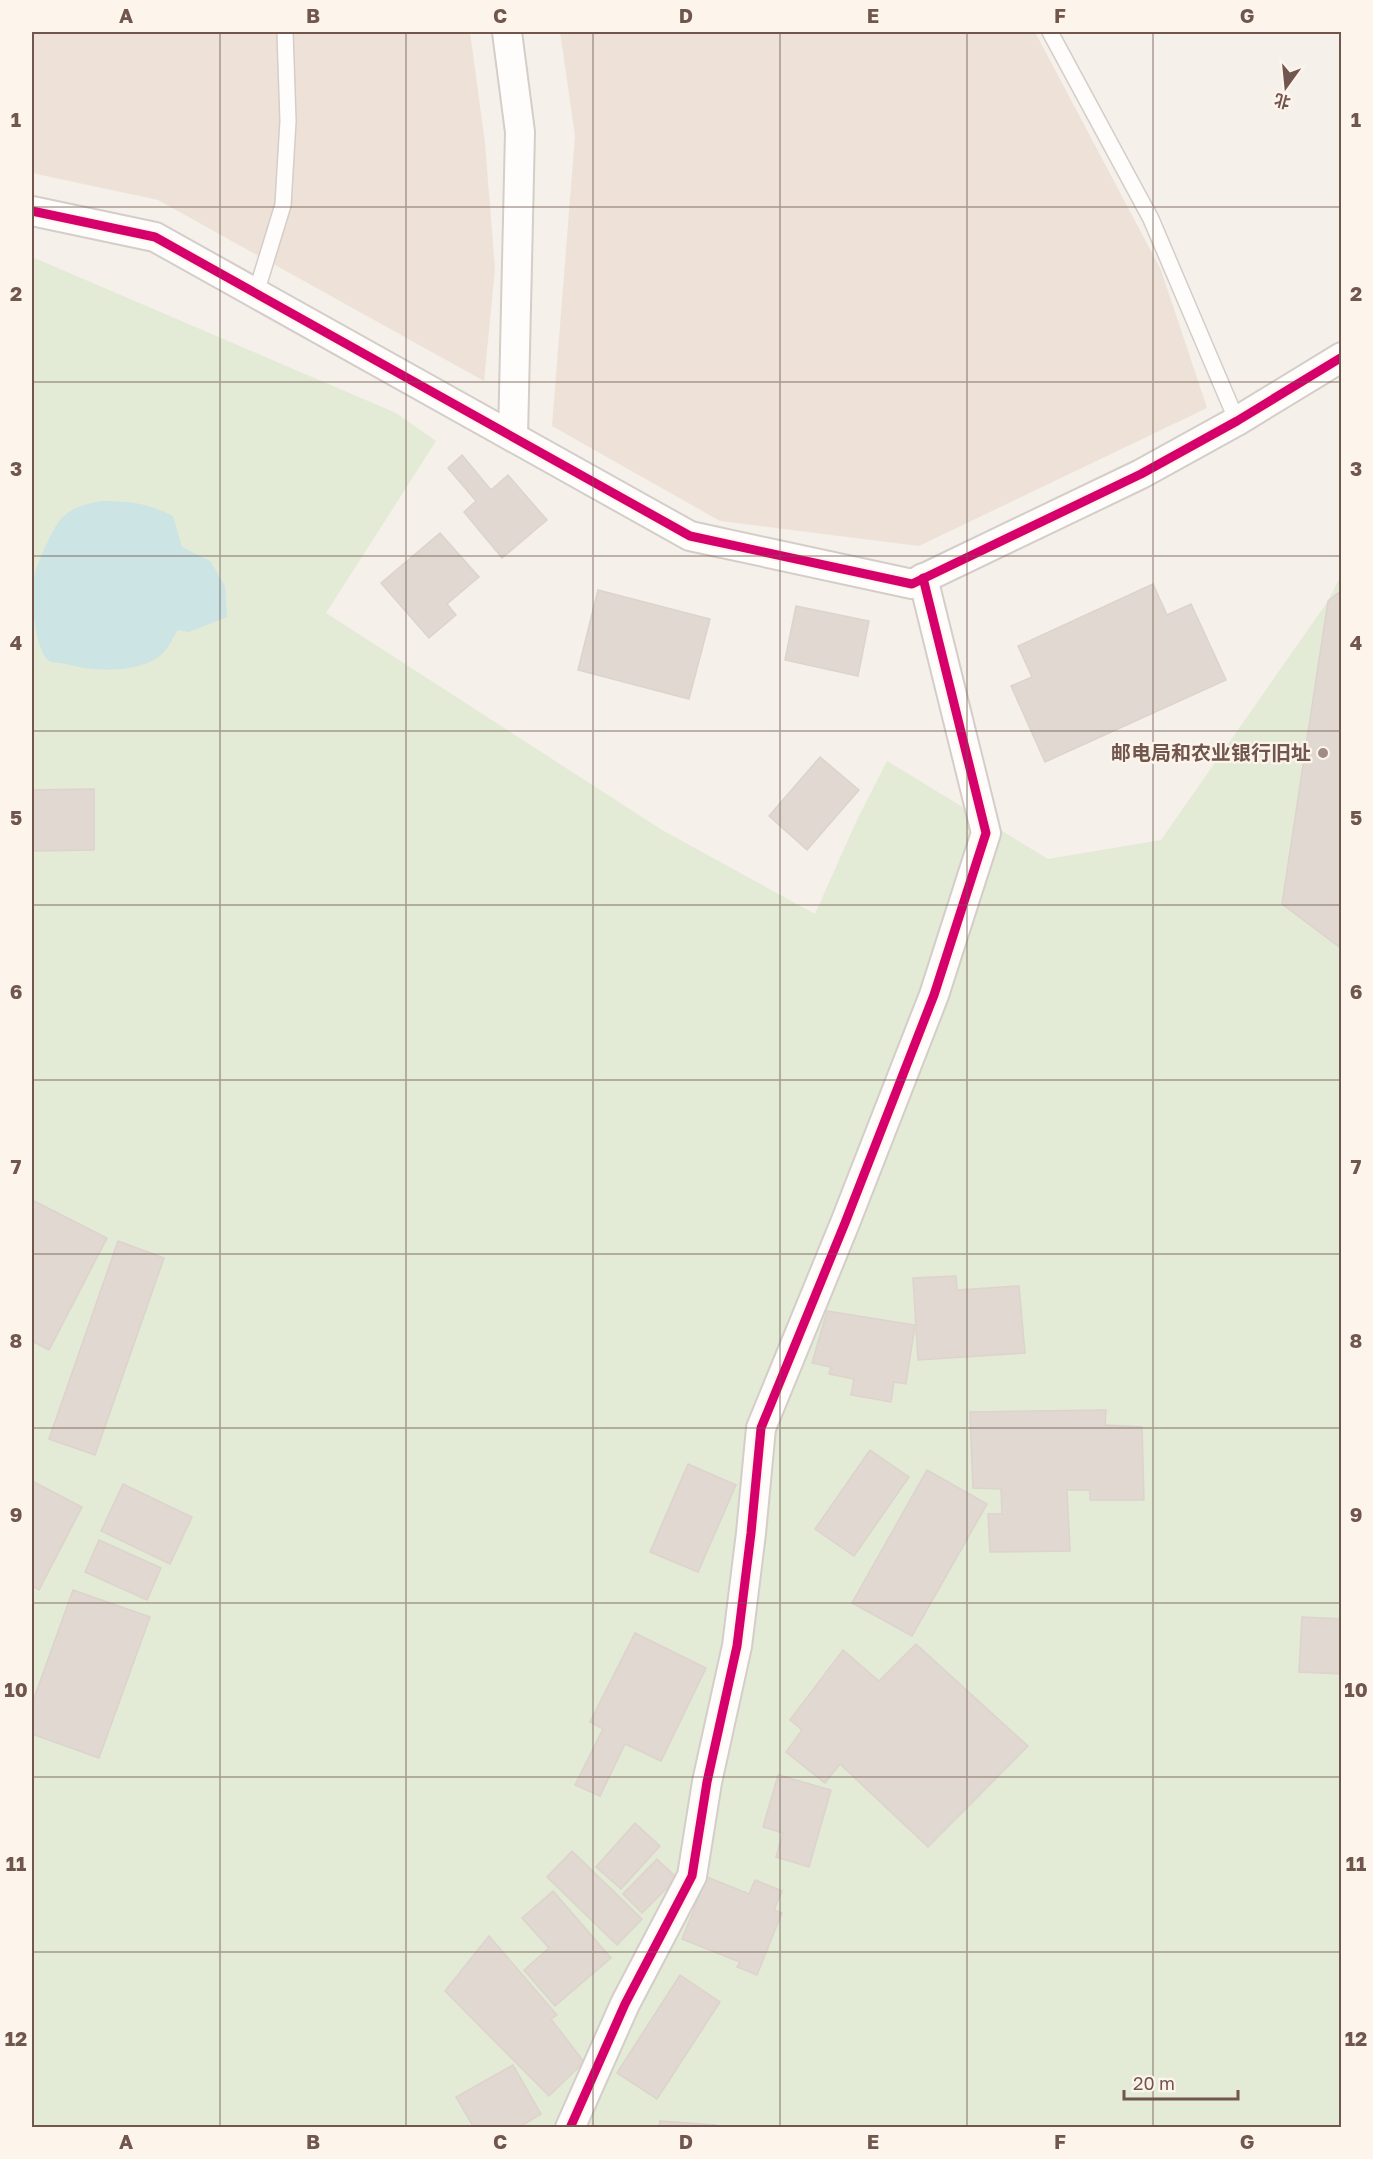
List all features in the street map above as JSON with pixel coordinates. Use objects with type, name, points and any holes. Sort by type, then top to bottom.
[{"type":"street","points":[[507,32],[520,132],[513,437]]},
{"type":"street","points":[[32,211],[155,237],[690,536],[912,584],[1141,474],[1237,421],[1341,357]]},
{"type":"street","points":[[570,2127],[625,2004],[692,1876],[707,1782],[737,1646],[761,1428],[934,995],[986,833],[923,578]]},
{"type":"lane","points":[[256,293],[283,205],[288,121],[285,32]]},
{"type":"lane","points":[[1050,32],[1151,219],[1237,421]]},
{"type":"shaded area","points":[[32,32],[470,32],[485,143],[495,269],[484,381],[158,200],[32,173]]},
{"type":"shaded area","points":[[560,32],[1035,32],[1161,270],[1207,408],[919,546],[720,521],[552,426],[575,136]]},
{"type":"green space","points":[[32,257],[396,413],[436,441],[326,613],[662,830],[815,914],[856,822],[887,761],[1048,859],[1161,840],[1328,601],[1341,575],[1341,2127],[32,2127]]},
{"type":"water","points":[[101,501],[138,504],[173,516],[182,547],[210,561],[225,586],[227,617],[189,632],[178,630],[163,653],[143,665],[103,670],[48,660],[42,651],[36,630],[33,604],[35,573],[46,545],[60,520],[74,509]]},
{"type":"building","points":[[462,455],[491,490],[508,475],[547,520],[502,558],[464,512],[476,501],[448,468]]},
{"type":"building","points":[[440,533],[479,577],[447,604],[456,615],[429,638],[381,583]]},
{"type":"building","points":[[1153,584],[1167,615],[1191,604],[1226,680],[1045,762],[1011,686],[1032,677],[1018,646]]},
{"type":"building","points":[[598,590],[710,619],[689,699],[578,670]]},
{"type":"building","name":"邮电局和农业银行旧址","points":[[1342,590],[1342,949],[1282,904],[1328,601]]},
{"type":"building","points":[[796,606],[869,621],[858,676],[785,660]]},
{"type":"building","points":[[820,757],[859,790],[807,850],[769,816]]},
{"type":"building","points":[[94,789],[94,850],[32,851],[32,790]]},
{"type":"building","points":[[32,1200],[107,1238],[49,1350],[32,1341]]},
{"type":"building","points":[[118,1241],[164,1258],[95,1455],[49,1439]]},
{"type":"building","points":[[956,1276],[957,1290],[1019,1286],[1025,1353],[918,1360],[913,1278]]},
{"type":"building","points":[[827,1311],[915,1325],[906,1384],[894,1382],[891,1402],[851,1395],[854,1379],[829,1374],[831,1367],[812,1363]]},
{"type":"building","points":[[1106,1410],[1105,1425],[1142,1427],[1144,1500],[1090,1500],[1090,1490],[1067,1490],[1070,1551],[990,1552],[988,1514],[1002,1514],[1001,1489],[973,1488],[970,1412]]},
{"type":"building","points":[[870,1450],[909,1477],[854,1556],[815,1529]]},
{"type":"building","points":[[688,1464],[736,1485],[698,1572],[650,1552]]},
{"type":"building","points":[[927,1470],[987,1504],[912,1636],[852,1603]]},
{"type":"building","points":[[32,1481],[82,1507],[39,1590],[32,1586]]},
{"type":"building","points":[[123,1484],[192,1517],[170,1564],[101,1531]]},
{"type":"building","points":[[99,1540],[161,1568],[147,1600],[85,1572]]},
{"type":"building","points":[[73,1590],[150,1617],[99,1758],[32,1734],[32,1704]]},
{"type":"building","points":[[1302,1617],[1342,1619],[1342,1674],[1299,1672]]},
{"type":"building","points":[[635,1633],[706,1668],[661,1761],[625,1744],[600,1796],[575,1785],[603,1729],[590,1722]]},
{"type":"building","points":[[916,1644],[1028,1746],[928,1847],[840,1764],[825,1783],[786,1752],[802,1730],[790,1720],[843,1650],[879,1681]]},
{"type":"building","points":[[778,1775],[831,1790],[809,1867],[776,1857],[783,1833],[763,1827]]},
{"type":"building","points":[[635,1823],[660,1846],[621,1889],[596,1867]]},
{"type":"building","points":[[572,1851],[642,1919],[617,1945],[547,1877]]},
{"type":"building","points":[[657,1859],[677,1878],[642,1913],[623,1894]]},
{"type":"building","points":[[707,1877],[749,1894],[755,1880],[782,1891],[774,1910],[782,1913],[757,1975],[737,1967],[740,1962],[682,1939]]},
{"type":"building","points":[[553,1891],[611,1958],[555,2006],[524,1970],[549,1948],[522,1918]]},
{"type":"building","points":[[489,1936],[557,2015],[551,2019],[584,2062],[549,2096],[445,1991]]},
{"type":"building","points":[[680,1975],[720,2002],[657,2099],[617,2073]]},
{"type":"building","points":[[513,2065],[541,2114],[518,2128],[474,2128],[456,2097]]},
{"type":"building","points":[[660,2121],[716,2125],[715,2128],[659,2128]]},
{"type":"cycle path","points":[[32,211],[155,237],[690,536],[912,584],[1141,474],[1237,421],[1342,357]]},
{"type":"cycle path","points":[[570,2128],[625,2004],[692,1876],[707,1782],[737,1646],[761,1428],[845,1223],[934,995],[986,833],[923,578]]},
{"type":"place","name":"邮电局和农业银行旧址","points":[[1323,753]]}]
